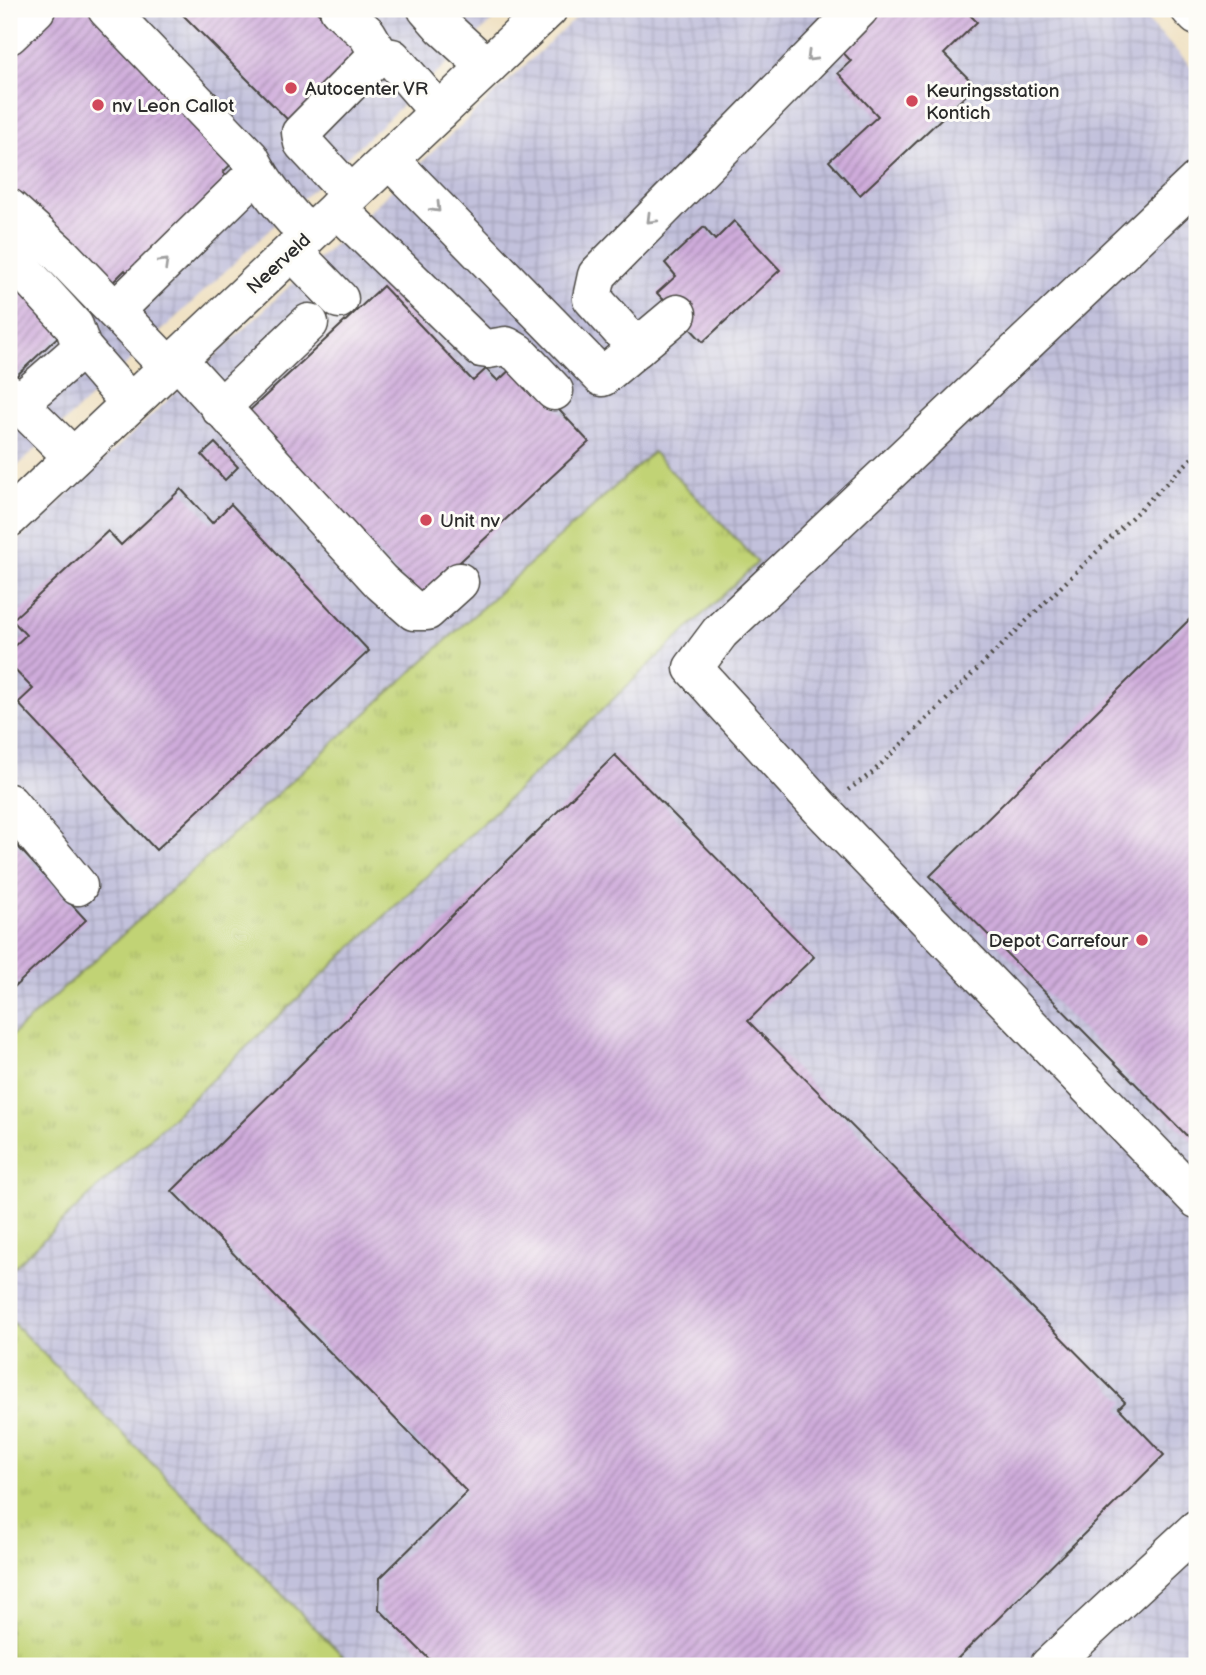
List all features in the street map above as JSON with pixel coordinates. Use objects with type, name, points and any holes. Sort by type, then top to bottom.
[{"type":"street","points":[[9,36],[36,9]]},
{"type":"street","points":[[107,9],[250,158],[300,243],[339,299]]},
{"type":"street","points":[[340,9],[367,34],[380,56]]},
{"type":"street","points":[[427,9],[487,67]]},
{"type":"street","name":"Neerveld","points":[[12,509],[74,457],[548,9]]},
{"type":"street","points":[[638,348],[592,298],[597,275],[859,9]]},
{"type":"street","points":[[1189,9],[1197,16]]},
{"type":"street","points":[[439,112],[392,58],[380,56],[302,133],[303,143],[344,201],[481,348],[506,346],[518,354],[554,391]]},
{"type":"street","points":[[388,159],[602,377],[677,314]]},
{"type":"street","points":[[115,311],[257,172]]},
{"type":"street","points":[[1197,181],[720,632],[694,668],[822,810],[1197,1199]]},
{"type":"street","points":[[9,208],[220,408],[381,582],[414,611],[427,611],[459,582]]},
{"type":"street","points":[[9,255],[74,326],[82,348],[130,403]]},
{"type":"street","points":[[220,408],[309,323]]},
{"type":"street","points":[[74,457],[14,398],[82,348]]},
{"type":"street","points":[[9,803],[78,886]]},
{"type":"street","points":[[1049,1666],[1197,1529]]},
{"type":"path","points":[[822,810],[872,773],[1197,453]]},
{"type":"shaded area","points":[[9,9],[505,9],[9,474]]},
{"type":"shaded area","points":[[585,9],[1136,9],[1197,72],[1197,1666],[353,1666],[9,1319],[9,1272],[758,562],[652,452],[9,1038],[9,549]]},
{"type":"green space","points":[[653,452],[758,562],[9,1272],[9,1038]]},
{"type":"green space","points":[[9,1319],[353,1666],[9,1666]]},
{"type":"building","name":"nv Leon Callot","points":[[54,9],[91,9],[239,157],[223,172],[228,177],[130,276],[125,270],[109,286],[9,187],[9,53]]},
{"type":"building","name":"Autocenter VR","points":[[177,9],[314,9],[360,54],[291,123]]},
{"type":"building","name":"Keuringsstation Kontich","points":[[875,9],[964,9],[977,22],[944,54],[976,86],[860,195],[829,161],[878,116],[838,73],[851,61],[836,45]]},
{"type":"building","points":[[734,221],[780,270],[703,342],[657,293],[676,276],[665,263],[704,227],[715,240]]},
{"type":"building","points":[[9,270],[65,330],[14,378],[9,373]]},
{"type":"building","name":"Unit nv","points":[[383,286],[473,381],[486,369],[498,381],[516,364],[589,442],[421,598],[247,413]]},
{"type":"building","points":[[215,443],[238,467],[225,480],[202,455]]},
{"type":"building","points":[[181,489],[212,523],[231,504],[369,651],[156,850],[18,703],[33,689],[9,664],[9,651],[26,635],[12,620],[108,531],[121,545]]},
{"type":"building","name":"Depot Carrefour","points":[[1197,612],[1197,1146],[930,876]]},
{"type":"building","points":[[615,755],[814,957],[748,1021],[1125,1402],[1119,1408],[1164,1455],[950,1666],[869,1666],[863,1660],[856,1666],[436,1666],[379,1609],[380,1578],[467,1492],[172,1191]]},
{"type":"building","points":[[9,837],[86,920],[9,992]]},
{"type":"place","name":"Autocenter VR","points":[[291,88]]},
{"type":"place","name":"Keuringsstation Kontich","points":[[912,101]]},
{"type":"place","name":"nv Leon Callot","points":[[98,105]]},
{"type":"place","name":"Unit nv","points":[[426,520]]},
{"type":"place","name":"Depot Carrefour","points":[[1142,940]]}]
